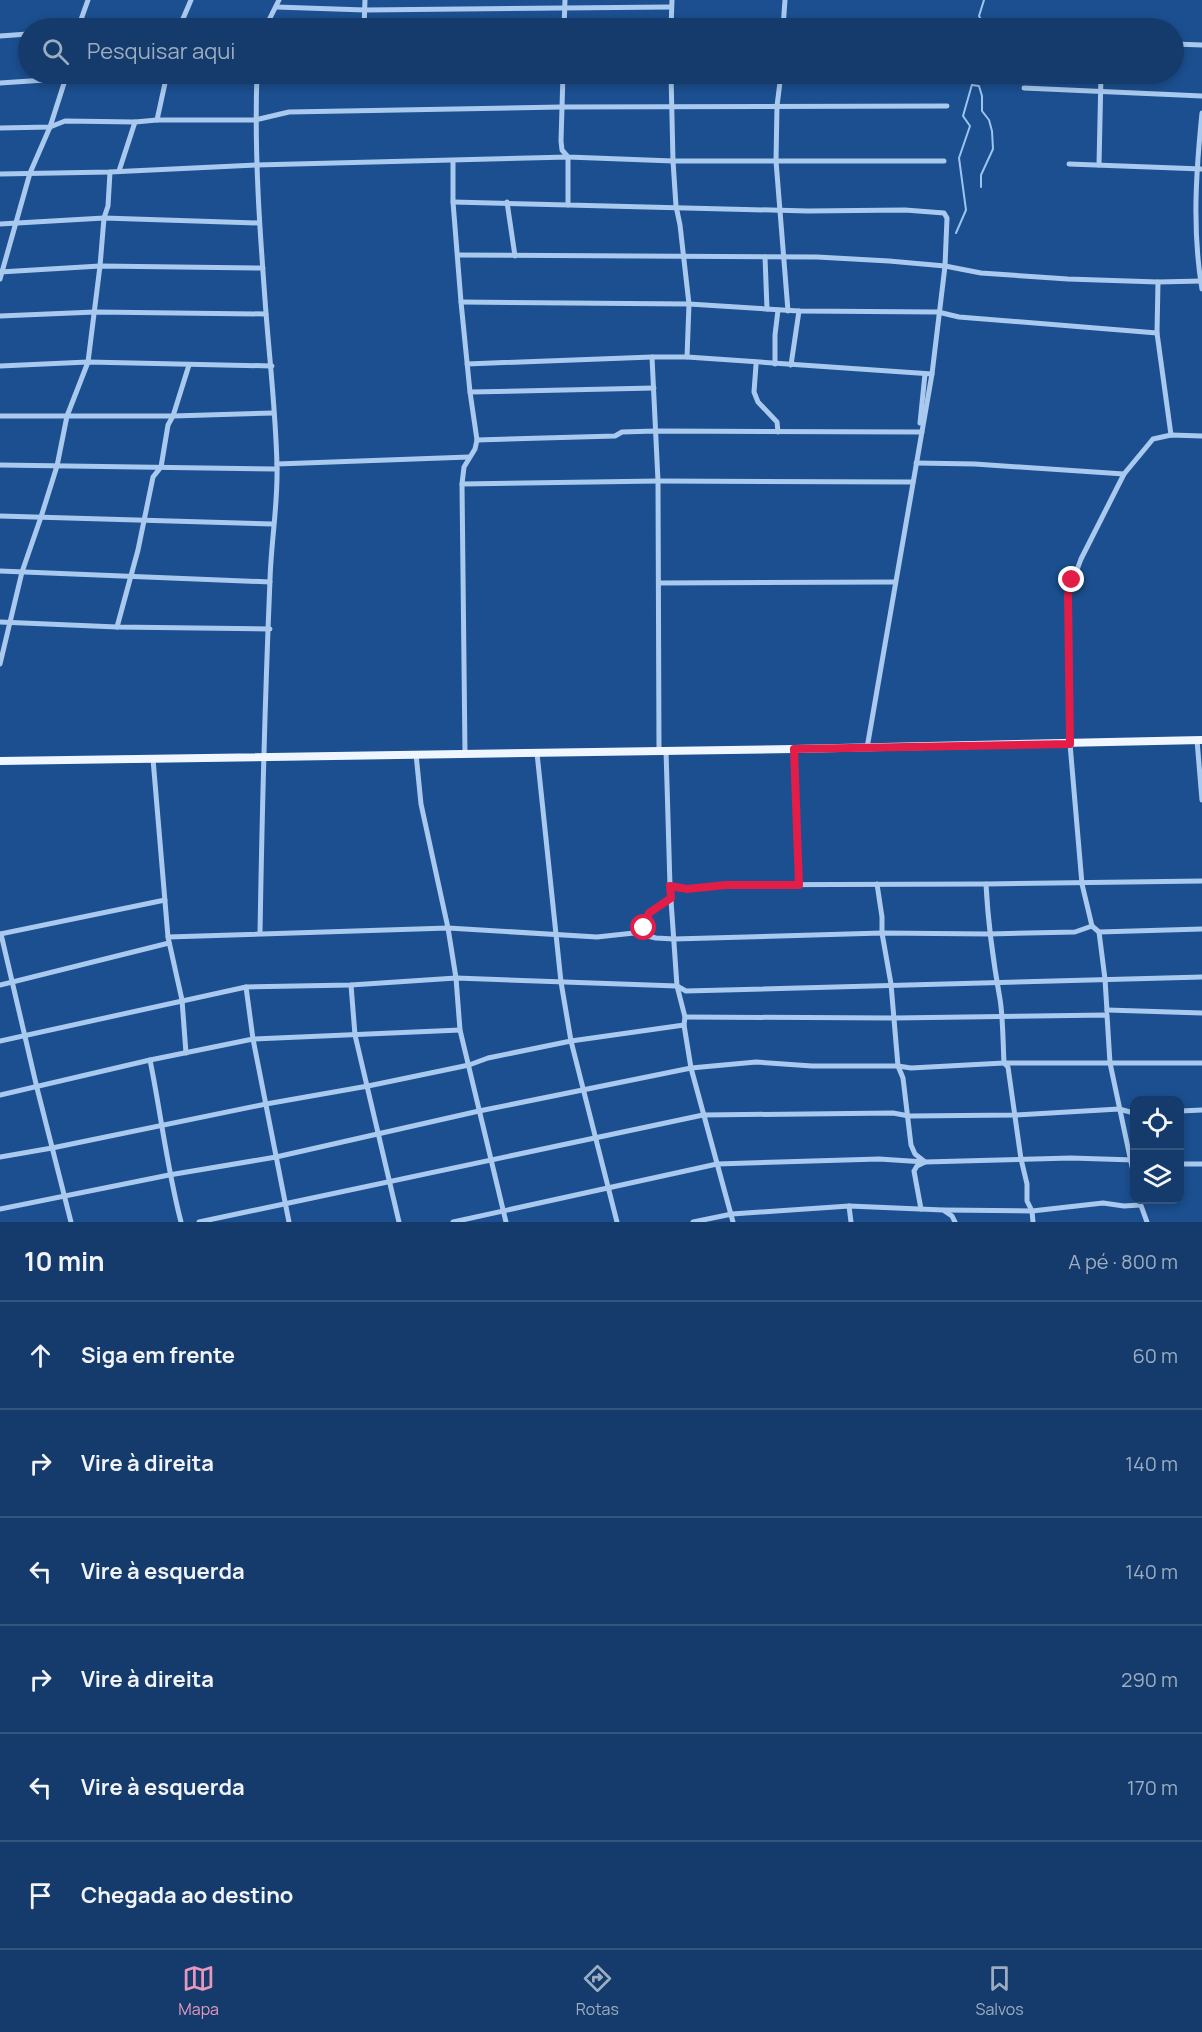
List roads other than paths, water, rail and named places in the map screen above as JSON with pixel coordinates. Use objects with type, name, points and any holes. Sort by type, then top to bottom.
[{"type":"main road","points":[[0,761],[867,748],[1199,740]]},
{"type":"street","points":[[82,18],[88,0]]},
{"type":"street","points":[[183,18],[191,0]]},
{"type":"street","points":[[269,18],[279,0]]},
{"type":"street","points":[[365,0],[365,18]]},
{"type":"street","points":[[564,18],[565,0]]},
{"type":"street","points":[[784,18],[785,0]]},
{"type":"street","points":[[276,7],[365,10],[564,9],[672,3],[671,18]]},
{"type":"street","points":[[0,36],[18,35]]},
{"type":"street","points":[[1184,44],[1202,45]]},
{"type":"street","points":[[0,82],[18,80]]},
{"type":"street","points":[[0,279],[30,173],[50,127],[63,84]]},
{"type":"street","points":[[157,120],[165,84]]},
{"type":"street","points":[[257,84],[255,120],[258,223],[272,366],[277,467],[263,757],[260,933]]},
{"type":"street","points":[[562,84],[561,141],[562,150],[568,157],[568,204]]},
{"type":"street","points":[[671,84],[676,206],[689,304],[687,357]]},
{"type":"street","points":[[780,84],[776,161],[788,311]]},
{"type":"street","points":[[1099,165],[1100,84]]},
{"type":"street","points":[[1024,88],[1202,96]]},
{"type":"street","points":[[0,128],[50,127],[64,121],[255,120],[289,112],[561,107],[947,106]]},
{"type":"street","points":[[1202,113],[1195,226],[1202,289]]},
{"type":"street","points":[[119,171],[135,122]]},
{"type":"street","points":[[0,174],[568,157],[673,161],[944,161]]},
{"type":"street","points":[[453,161],[453,202],[461,302],[477,440],[475,449],[464,466],[462,484],[465,753]]},
{"type":"street","points":[[1069,164],[1199,169]]},
{"type":"street","points":[[0,664],[22,572],[42,517],[57,466],[68,416],[88,362],[104,218],[108,206],[110,172]]},
{"type":"street","points":[[453,202],[780,210],[905,210],[944,213],[947,218],[945,266],[932,374],[920,432]]},
{"type":"street","points":[[507,202],[515,256]]},
{"type":"street","points":[[0,224],[104,218],[258,223]]},
{"type":"street","points":[[459,255],[784,257],[879,260],[945,266],[981,273],[1158,282],[1201,281]]},
{"type":"street","points":[[765,257],[767,309]]},
{"type":"street","points":[[1,272],[100,266],[263,268]]},
{"type":"street","points":[[1158,282],[1157,333],[1171,435]]},
{"type":"street","points":[[461,302],[689,304],[788,311],[938,312],[959,317],[1157,333]]},
{"type":"street","points":[[775,364],[778,310]]},
{"type":"street","points":[[791,365],[799,311]]},
{"type":"street","points":[[0,316],[95,312],[266,315]]},
{"type":"street","points":[[652,357],[657,431],[662,750],[677,986],[685,1017],[684,1025],[691,1068],[734,1222]]},
{"type":"street","points":[[467,364],[687,357],[932,374]]},
{"type":"street","points":[[0,366],[88,362],[272,366]]},
{"type":"street","points":[[117,627],[145,519],[153,477],[161,467],[168,425],[189,365]]},
{"type":"street","points":[[756,365],[754,392],[758,402],[777,422],[778,432]]},
{"type":"street","points":[[867,748],[916,463],[925,374]]},
{"type":"street","points":[[470,392],[654,388]]},
{"type":"street","points":[[0,416],[173,416],[274,413]]},
{"type":"street","points":[[477,440],[615,436],[622,432],[657,431],[920,432]]},
{"type":"street","points":[[1130,1150],[1110,1063],[1105,979],[1099,932],[1092,926],[1082,884],[1070,744],[1068,594],[1081,560],[1124,474],[1153,440],[1171,435],[1202,436]]},
{"type":"street","points":[[0,465],[277,467],[469,457]]},
{"type":"street","points":[[916,463],[975,464],[1124,474]]},
{"type":"street","points":[[462,484],[658,481],[913,482]]},
{"type":"street","points":[[0,516],[273,524]]},
{"type":"street","points":[[0,571],[270,582]]},
{"type":"street","points":[[659,583],[895,582]]},
{"type":"street","points":[[0,622],[117,627],[270,629]]},
{"type":"street","points":[[1199,740],[1202,800]]},
{"type":"street","points":[[794,749],[799,885]]},
{"type":"street","points":[[537,753],[561,982],[571,1041],[594,1139],[617,1222]]},
{"type":"street","points":[[416,754],[421,804],[448,928],[456,978],[460,1030],[493,1160],[506,1222]]},
{"type":"street","points":[[153,759],[168,940],[182,1000],[186,1053]]},
{"type":"street","points":[[670,886],[687,889],[726,885],[1082,884],[1202,881]]},
{"type":"street","points":[[878,884],[882,933],[891,984],[898,1066],[903,1078],[912,1145],[915,1154],[925,1162]]},
{"type":"street","points":[[986,884],[989,934],[1000,1000],[1004,1063],[1008,1066],[1021,1159],[1027,1184],[1027,1201],[1032,1211],[1033,1222]]},
{"type":"street","points":[[634,933],[644,928],[649,913],[671,898]]},
{"type":"street","points":[[71,1222],[36,1088],[1,934],[165,900]]},
{"type":"street","points":[[0,985],[168,940],[260,933],[448,928],[597,937],[634,933],[674,939],[882,933],[1075,932],[1092,926]]},
{"type":"street","points":[[1099,932],[1202,929]]},
{"type":"street","points":[[0,1041],[246,987],[351,985],[456,978],[677,986],[686,991],[1202,977]]},
{"type":"street","points":[[351,985],[355,1035],[399,1222]]},
{"type":"street","points":[[246,987],[253,1039],[289,1222]]},
{"type":"street","points":[[685,1017],[1001,1017],[1107,1012],[1202,1012]]},
{"type":"street","points":[[0,1157],[368,1086],[571,1041],[684,1025]]},
{"type":"street","points":[[0,1095],[253,1039],[460,1030]]},
{"type":"street","points":[[150,1060],[163,1126],[169,1175],[181,1222]]},
{"type":"street","points":[[0,1209],[276,1156],[479,1111],[691,1068],[756,1062],[812,1066],[911,1068],[1004,1063],[1202,1063]]},
{"type":"street","points":[[199,1222],[703,1115],[893,1113],[909,1116],[1015,1115],[1119,1109],[1130,1112]]},
{"type":"street","points":[[1184,1111],[1202,1110]]},
{"type":"street","points":[[453,1222],[717,1164],[879,1159],[925,1162],[1071,1158],[1130,1159]]},
{"type":"street","points":[[921,1209],[914,1171],[917,1166],[925,1162]]},
{"type":"street","points":[[1184,1164],[1202,1164]]},
{"type":"street","points":[[693,1222],[732,1214],[849,1206],[1032,1211],[1103,1203],[1124,1206],[1132,1204]]},
{"type":"street","points":[[1140,1204],[1147,1222]]},
{"type":"street","points":[[849,1206],[851,1222]]},
{"type":"street","points":[[943,1210],[952,1216],[955,1222]]},
{"type":"waterway","points":[[980,18],[984,0]]},
{"type":"waterway","points":[[956,233],[966,210],[959,158],[970,126],[963,116],[972,84]]},
{"type":"waterway","points":[[972,85],[979,86],[982,111],[989,120],[992,131],[993,149],[981,175],[981,187]]}]
